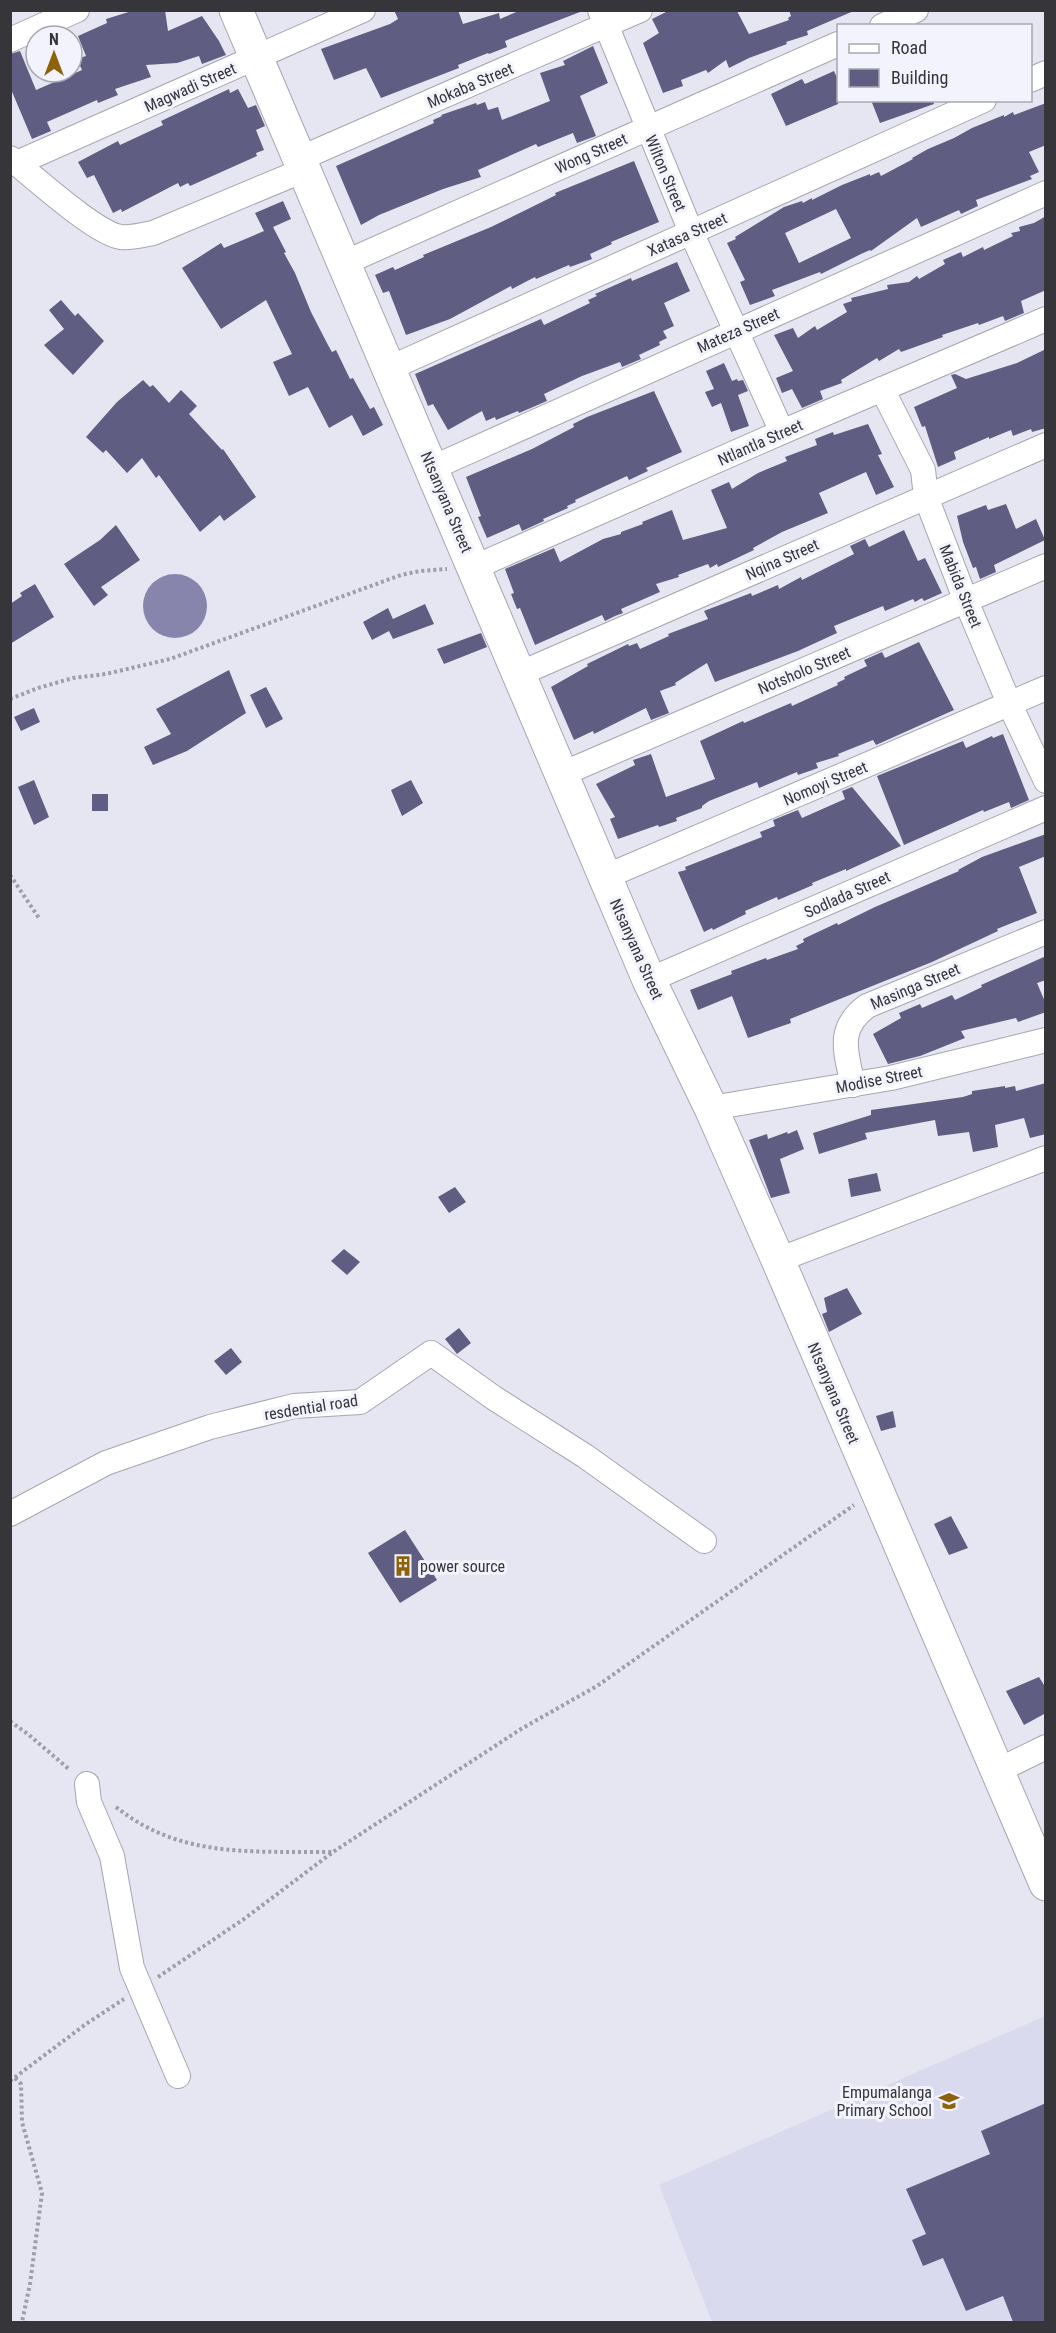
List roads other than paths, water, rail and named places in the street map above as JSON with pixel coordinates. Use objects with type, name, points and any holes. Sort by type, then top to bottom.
[{"type":"street","points":[[10,40],[77,10]]},
{"type":"street","name":"Ntsanyana Street","points":[[236,10],[649,980],[711,1108],[778,1260],[1046,1884]]},
{"type":"street","name":"Magwadi Street","points":[[14,160],[256,58],[363,10]]},
{"type":"street","name":"Mokaba Street","points":[[14,160],[104,232],[120,237],[136,237],[153,233],[603,18],[640,10]]},
{"type":"street","points":[[886,24],[916,10]]},
{"type":"street","name":"Wilton Street","points":[[603,18],[691,232],[782,432]]},
{"type":"street","name":"Wong Street","points":[[344,263],[837,44]]},
{"type":"street","points":[[1032,79],[1046,73]]},
{"type":"street","name":"Xatasa Street","points":[[390,368],[980,102]]},
{"type":"street","name":"Mateza Street","points":[[432,468],[1046,193]]},
{"type":"street","name":"Ntlantla Street","points":[[475,567],[1046,319]]},
{"type":"street","name":"Mabida Street","points":[[882,389],[923,470],[926,497],[966,601],[1009,704],[1046,781]]},
{"type":"street","name":"Nqina Street","points":[[519,674],[1046,445]]},
{"type":"street","name":"Notsholo Street","points":[[562,774],[1046,566]]},
{"type":"street","name":"Nomoyi Street","points":[[605,878],[1046,688]]},
{"type":"street","name":"Sodlada Street","points":[[649,980],[1046,808]]},
{"type":"street","name":"Masinga Street","points":[[853,1085],[846,1056],[845,1036],[851,1020],[858,1012],[867,1005],[1046,932]]},
{"type":"street","name":"Modise Street","points":[[711,1108],[891,1078],[1046,1040]]},
{"type":"street","points":[[778,1260],[1046,1158]]},
{"type":"street","name":"resdential road","points":[[10,1514],[106,1463],[210,1427],[294,1406],[360,1402],[431,1353],[494,1398],[585,1456],[704,1541]]},
{"type":"street","points":[[997,1771],[1046,1747]]},
{"type":"street","points":[[87,1784],[89,1802],[112,1856],[132,1968],[178,2076]]},
{"type":"water","points":[[175,574],[187,576],[198,583],[205,594],[207,606],[205,618],[198,629],[187,636],[175,638],[163,636],[152,629],[145,618],[143,606],[145,594],[152,583],[163,576]]},
{"type":"place","name":"power source","points":[[403,1566]]},
{"type":"place","name":"Empumalanga Primary School","points":[[949,2101]]}]
